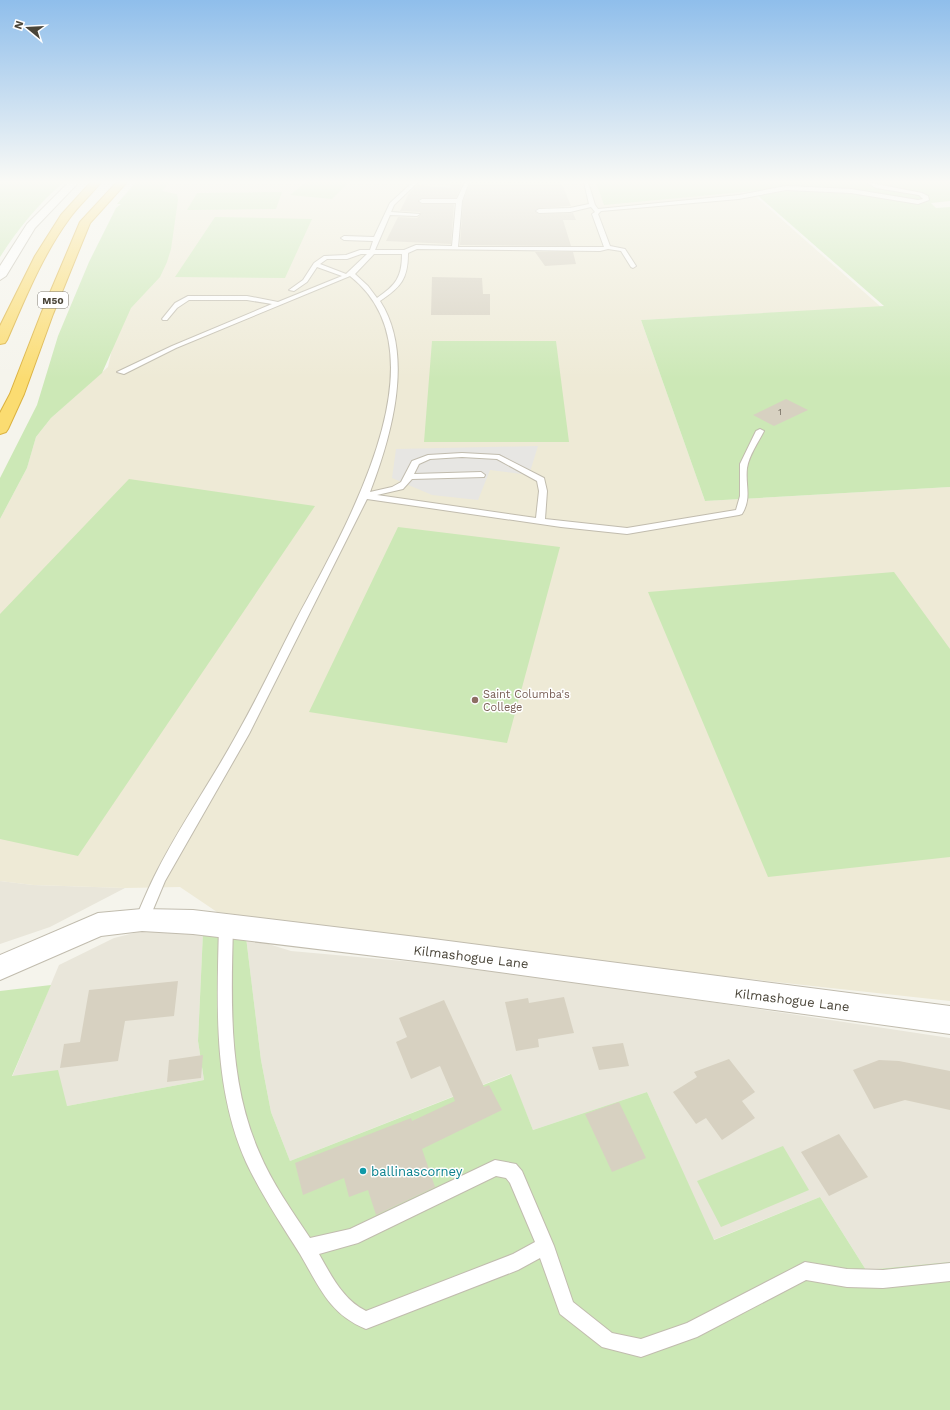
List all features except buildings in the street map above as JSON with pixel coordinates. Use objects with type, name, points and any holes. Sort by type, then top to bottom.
[{"type":"highway","name":"M50","points":[[0,340],[44,248]]},
{"type":"highway","name":"M50","points":[[0,429],[17,394],[47,314],[74,248]]},
{"type":"street","points":[[0,276],[17,248]]},
{"type":"street","name":"Kilmashogue Lane","points":[[0,968],[98,925],[142,920],[226,926],[433,951],[950,1020]]},
{"type":"lane","points":[[121,372],[174,347],[351,274],[372,252],[373,248]]},
{"type":"lane","points":[[292,290],[305,281],[316,264],[326,257],[347,257],[360,252],[405,252],[414,248]]},
{"type":"lane","points":[[447,248],[604,248]]},
{"type":"lane","points":[[611,248],[623,250],[633,266]]},
{"type":"lane","points":[[376,301],[391,291],[403,276],[405,269],[405,252]]},
{"type":"lane","points":[[316,264],[342,274]]},
{"type":"lane","points":[[142,920],[159,879],[243,734],[365,496],[382,448],[394,367],[393,342],[382,308],[351,274]]},
{"type":"lane","points":[[165,319],[173,307],[188,298],[247,298],[279,304]]},
{"type":"lane","points":[[365,496],[540,521],[627,531],[739,512],[745,502],[743,468],[750,448],[760,431]]},
{"type":"lane","points":[[365,496],[403,486],[410,477],[415,463],[428,458],[462,455],[499,457],[541,480],[543,491],[540,521]]},
{"type":"lane","points":[[410,477],[481,475]]},
{"type":"lane","points":[[226,926],[225,1049],[232,1092],[252,1155],[268,1188],[338,1301],[355,1316],[366,1320],[518,1261],[545,1246]]},
{"type":"lane","points":[[306,1248],[352,1237],[495,1168],[510,1170],[516,1177],[545,1246],[566,1308],[608,1341],[640,1348],[691,1331],[805,1271],[848,1278],[883,1279],[950,1272]]},
{"type":"shaded area","name":"Saint Columba's College","points":[[123,248],[814,248],[881,307],[641,320],[705,501],[950,487],[950,1001],[512,953],[217,912],[180,887],[125,888],[33,885],[0,881],[0,519],[27,468],[36,437],[51,418],[108,367],[121,309]]},
{"type":"shaded area","points":[[538,446],[529,475],[490,470],[478,500],[432,495],[392,478],[396,449]]},
{"type":"shaded area","points":[[0,881],[33,885],[125,888],[50,927],[0,944]]},
{"type":"shaded area","points":[[146,930],[203,932],[198,1041],[204,1080],[67,1106],[12,1077],[59,965],[114,938]]},
{"type":"shaded area","points":[[246,937],[291,951],[492,969],[950,1038],[950,1262],[866,1270],[820,1197],[713,1240],[647,1092],[533,1130],[510,1074],[290,1161],[271,1112],[261,1060]]},
{"type":"green space","points":[[0,248],[6,248],[0,257]]},
{"type":"green space","points":[[96,248],[171,248],[160,277],[131,308],[102,373],[51,418],[36,437],[27,468],[0,519],[0,478],[37,405],[58,336]]},
{"type":"green space","points":[[194,248],[299,248],[285,278],[175,277]]},
{"type":"green space","points":[[817,248],[950,248],[950,487],[705,501],[641,320],[884,306]]},
{"type":"green space","points":[[432,341],[556,341],[569,442],[424,442]]},
{"type":"green space","points":[[129,479],[315,506],[78,856],[0,839],[0,614]]},
{"type":"green space","points":[[398,527],[560,547],[507,743],[309,712]]},
{"type":"green space","points":[[894,572],[950,649],[950,857],[768,877],[648,592]]},
{"type":"green space","points":[[203,932],[246,937],[261,1060],[271,1112],[290,1161],[511,1074],[533,1130],[647,1092],[714,1240],[820,1197],[866,1270],[950,1262],[950,1410],[0,1410],[0,991],[51,985],[12,1076],[58,1070],[67,1106],[204,1080],[198,1041]]},
{"type":"green space","points":[[783,1146],[809,1190],[721,1227],[697,1181]]},
{"type":"place","name":"Saint Columba's College","points":[[475,700]]},
{"type":"place","name":"ballinascorney","points":[[363,1171]]}]
